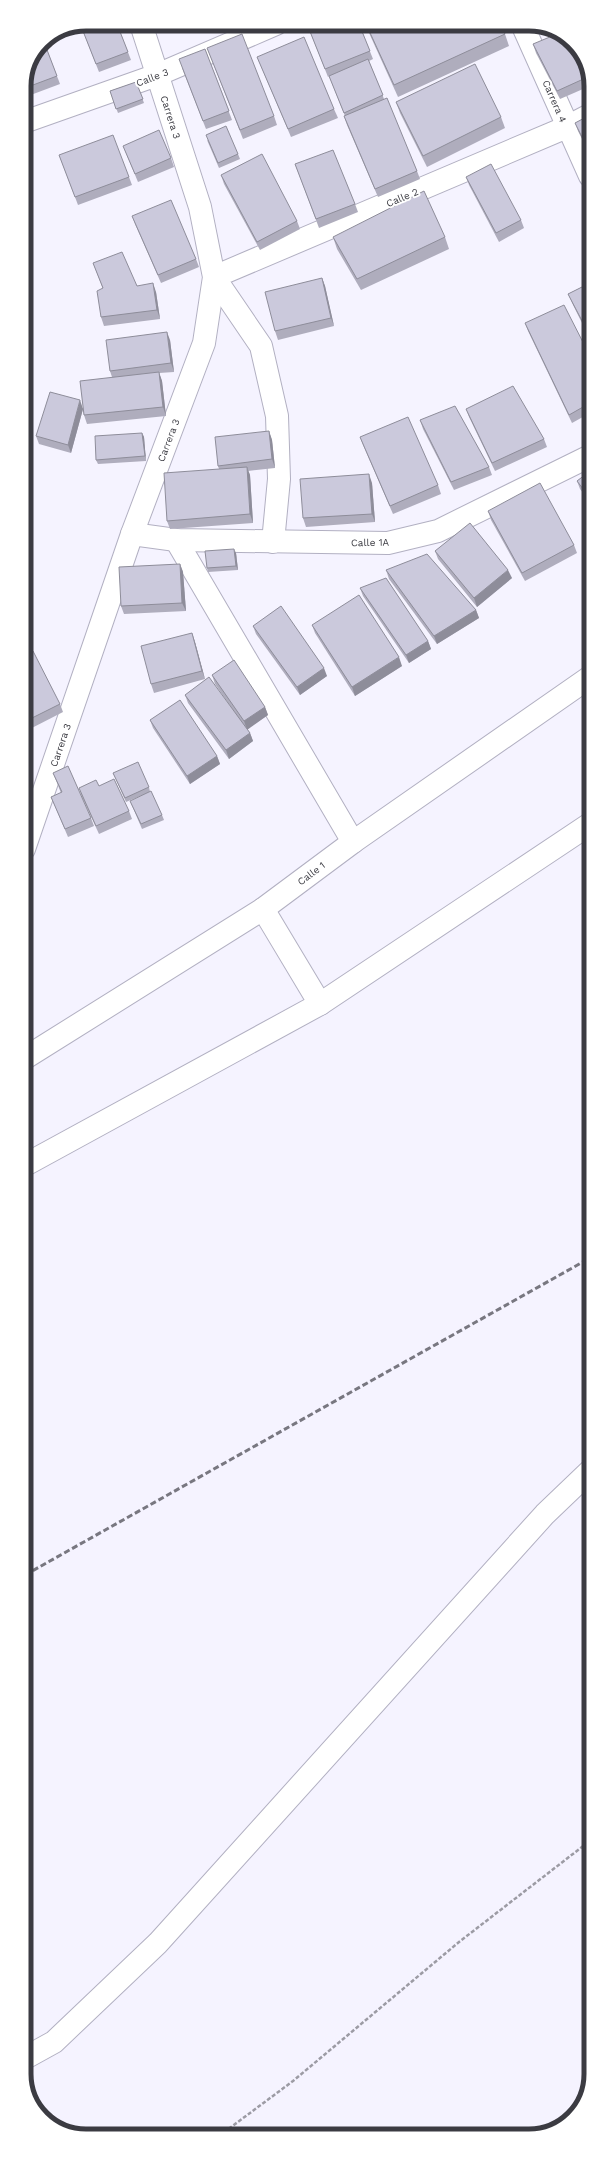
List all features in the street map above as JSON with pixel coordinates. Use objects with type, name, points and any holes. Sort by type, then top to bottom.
[{"type":"street","name":"Carrera 3","points":[[31,829],[132,534],[204,343],[214,277],[200,207],[143,31]]},
{"type":"street","name":"Calle 3","points":[[31,120],[157,75],[260,31]]},
{"type":"street","name":"Carrera 4","points":[[525,31],[584,163]]},
{"type":"street","name":"Calle 2","points":[[214,277],[567,127],[584,118]]},
{"type":"street","points":[[214,277],[261,346],[277,416],[279,479],[273,542]]},
{"type":"street","name":"Calle 1A","points":[[132,534],[176,540],[388,543],[438,531],[584,459]]},
{"type":"street","points":[[176,540],[353,842]]},
{"type":"street","name":"Calle 1","points":[[31,1054],[263,909],[353,842],[584,682]]},
{"type":"street","points":[[31,1162],[320,1004],[584,828]]},
{"type":"street","points":[[263,909],[320,1004]]},
{"type":"street","points":[[31,2055],[54,2042],[158,1943],[545,1514],[584,1477]]},
{"type":"path","points":[[228,2129],[293,2081],[459,1942],[584,1845]]},
{"type":"building","points":[[83,31],[120,31],[128,52],[96,64]]},
{"type":"building","points":[[310,31],[362,31],[370,51],[325,69]]},
{"type":"building","points":[[369,31],[504,31],[505,34],[394,85]]},
{"type":"building","points":[[242,34],[274,116],[240,130],[207,48]]},
{"type":"building","points":[[552,36],[559,40],[573,53],[577,59],[583,79],[557,91],[533,44]]},
{"type":"building","points":[[304,37],[334,109],[288,129],[257,57]]},
{"type":"building","points":[[46,48],[57,76],[31,86],[35,65]]},
{"type":"building","points":[[205,49],[229,111],[203,121],[179,59]]},
{"type":"building","points":[[368,59],[383,95],[344,113],[329,76]]},
{"type":"building","points":[[475,64],[501,117],[423,156],[396,102]]},
{"type":"building","points":[[136,82],[143,99],[116,109],[110,91]]},
{"type":"building","points":[[387,98],[417,171],[375,189],[344,116]]},
{"type":"building","points":[[584,118],[584,141],[575,123]]},
{"type":"building","points":[[226,126],[238,154],[218,163],[206,135]]},
{"type":"building","points":[[159,130],[171,158],[135,174],[123,146]]},
{"type":"building","points":[[113,135],[129,177],[75,197],[59,155]]},
{"type":"building","points":[[333,150],[355,204],[316,219],[295,164]]},
{"type":"building","points":[[262,154],[297,221],[257,242],[221,175]]},
{"type":"building","points":[[491,164],[521,220],[496,233],[466,177]]},
{"type":"building","points":[[424,191],[445,237],[357,279],[333,237]]},
{"type":"building","points":[[171,200],[196,259],[158,275],[132,216]]},
{"type":"building","points":[[122,252],[137,286],[153,283],[157,310],[101,317],[97,291],[103,288],[93,263]]},
{"type":"building","points":[[322,278],[331,318],[275,331],[265,292]]},
{"type":"building","points":[[584,286],[584,325],[568,294]]},
{"type":"building","points":[[564,305],[584,344],[584,406],[569,415],[525,323]]},
{"type":"building","points":[[167,332],[171,363],[110,371],[106,340]]},
{"type":"building","points":[[159,372],[163,407],[84,415],[80,381]]},
{"type":"building","points":[[513,386],[544,439],[492,463],[466,409]]},
{"type":"building","points":[[50,392],[80,400],[68,445],[36,436]]},
{"type":"building","points":[[455,406],[489,467],[451,482],[420,420]]},
{"type":"building","points":[[408,417],[438,485],[390,506],[360,437]]},
{"type":"building","points":[[269,431],[272,459],[218,466],[215,437]]},
{"type":"building","points":[[142,433],[145,456],[96,460],[95,436]]},
{"type":"building","points":[[247,467],[250,514],[167,521],[164,473]]},
{"type":"building","points":[[369,474],[372,514],[303,518],[300,479]]},
{"type":"building","points":[[584,476],[584,490],[577,481]]},
{"type":"building","points":[[540,483],[574,545],[522,573],[488,511]]},
{"type":"building","points":[[470,523],[508,570],[474,598],[435,551]]},
{"type":"building","points":[[234,549],[236,566],[207,568],[205,551]]},
{"type":"building","points":[[427,554],[476,610],[434,636],[386,570]]},
{"type":"building","points":[[180,564],[182,603],[121,606],[119,567]]},
{"type":"building","points":[[386,578],[428,641],[406,655],[360,588]]},
{"type":"building","points":[[359,595],[399,657],[352,687],[312,625]]},
{"type":"building","points":[[281,606],[324,668],[297,687],[253,626]]},
{"type":"building","points":[[192,633],[202,671],[151,684],[141,646]]},
{"type":"building","points":[[33,651],[60,704],[31,718],[31,652]]},
{"type":"building","points":[[234,660],[265,707],[244,721],[212,675]]},
{"type":"building","points":[[209,677],[250,733],[226,750],[185,695]]},
{"type":"building","points":[[180,700],[217,756],[187,776],[150,720]]},
{"type":"building","points":[[138,762],[149,787],[125,798],[113,773]]},
{"type":"building","points":[[68,766],[91,818],[65,829],[51,797],[62,792],[53,773]]},
{"type":"building","points":[[114,779],[129,811],[96,826],[79,788],[96,780],[99,786]]},
{"type":"building","points":[[151,791],[162,815],[141,824],[130,801]]},
{"type":"railway","points":[[31,1572],[584,1261]]}]
